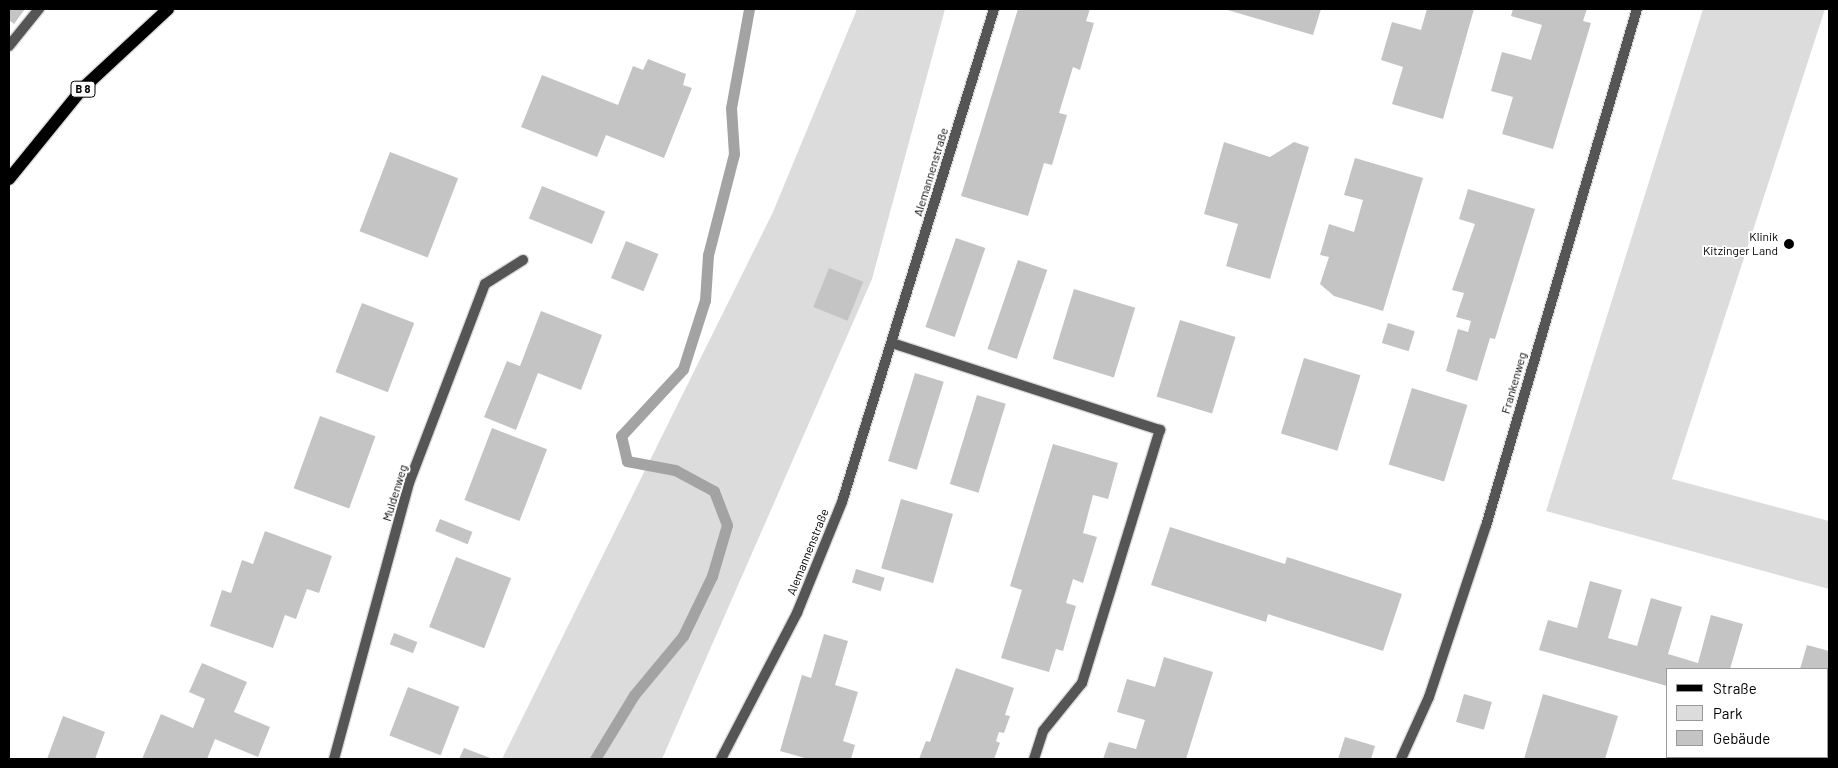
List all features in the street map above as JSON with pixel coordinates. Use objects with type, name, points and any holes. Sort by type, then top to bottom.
[{"type":"main road","name":"B 8","points":[[9,179],[82,88],[168,9]]},
{"type":"street","points":[[9,46],[39,9]]},
{"type":"street","name":"Alemannenstraße","points":[[721,759],[797,614],[842,502],[994,9]]},
{"type":"street","name":"Frankenweg","points":[[1401,759],[1429,697],[1483,535],[1637,9]]},
{"type":"street","name":"Muldenweg","points":[[334,759],[409,483],[485,284],[523,260]]},
{"type":"street","points":[[892,343],[1160,430],[1082,683],[1043,730],[1034,759]]},
{"type":"green space","points":[[857,9],[945,9],[872,279],[662,759],[502,759],[773,212]]},
{"type":"green space","points":[[1703,9],[1825,9],[1672,479],[1829,521],[1829,589],[1546,511]]},
{"type":"building","points":[[9,9],[25,9],[14,24],[9,20]]},
{"type":"building","points":[[1018,9],[1090,9],[1086,21],[1094,23],[1080,70],[1073,67],[1059,113],[1067,115],[1052,165],[1044,163],[1028,216],[961,196]]},
{"type":"building","points":[[1224,9],[1321,9],[1313,35]]},
{"type":"building","points":[[1427,9],[1474,9],[1443,119],[1392,104],[1403,67],[1381,60],[1392,22],[1421,30]]},
{"type":"building","points":[[1513,9],[1587,9],[1583,21],[1591,23],[1553,149],[1502,134],[1513,97],[1491,91],[1502,52],[1531,60],[1542,25],[1511,16]]},
{"type":"building","points":[[648,59],[686,74],[683,85],[692,88],[664,158],[606,135],[597,157],[521,127],[542,75],[618,105],[633,66],[643,70]]},
{"type":"building","points":[[1224,142],[1270,157],[1294,142],[1309,147],[1270,279],[1226,266],[1238,224],[1204,214]]},
{"type":"building","points":[[390,152],[458,178],[428,258],[360,231]]},
{"type":"building","points":[[1355,158],[1423,178],[1383,311],[1334,296],[1320,284],[1329,257],[1320,255],[1329,224],[1354,232],[1363,200],[1344,195]]},
{"type":"building","points":[[542,186],[605,211],[592,244],[529,218]]},
{"type":"building","points":[[1468,189],[1535,209],[1495,339],[1490,338],[1477,381],[1446,371],[1458,329],[1468,332],[1471,321],[1456,317],[1464,293],[1452,290],[1475,224],[1459,219]]},
{"type":"building","points":[[956,238],[985,248],[955,337],[925,327]]},
{"type":"building","points":[[626,241],[658,254],[643,291],[611,278]]},
{"type":"building","points":[[1018,260],[1047,270],[1017,359],[987,349]]},
{"type":"building","points":[[829,268],[863,282],[848,321],[813,307]]},
{"type":"building","points":[[1074,289],[1135,308],[1114,378],[1053,359]]},
{"type":"building","points":[[362,303],[414,323],[388,392],[335,372]]},
{"type":"building","points":[[541,311],[602,335],[581,390],[538,373],[516,430],[484,417],[507,361],[520,366]]},
{"type":"building","points":[[1180,320],[1235,337],[1212,413],[1157,397]]},
{"type":"building","points":[[1388,323],[1415,331],[1409,351],[1382,343]]},
{"type":"building","points":[[1304,358],[1360,375],[1337,451],[1281,434]]},
{"type":"building","points":[[915,373],[944,382],[917,470],[888,461]]},
{"type":"building","points":[[1412,388],[1467,405],[1444,481],[1389,465]]},
{"type":"building","points":[[977,395],[1006,404],[978,493],[950,484]]},
{"type":"building","points":[[320,416],[375,436],[349,509],[294,488]]},
{"type":"building","points":[[492,428],[547,449],[519,521],[464,500]]},
{"type":"building","points":[[1053,444],[1118,463],[1108,499],[1093,495],[1083,533],[1097,537],[1083,583],[1073,579],[1066,603],[1076,606],[1063,651],[1056,649],[1049,672],[1001,658],[1022,590],[1010,586]]},
{"type":"building","points":[[901,499],[953,514],[933,583],[881,568]]},
{"type":"building","points":[[440,519],[472,532],[468,544],[435,531]]},
{"type":"building","points":[[1170,527],[1285,564],[1287,557],[1402,594],[1383,651],[1268,614],[1266,622],[1151,585]]},
{"type":"building","points":[[265,531],[332,556],[319,593],[307,589],[296,619],[285,615],[273,648],[210,626],[222,590],[231,593],[242,560],[253,564]]},
{"type":"building","points":[[456,557],[511,578],[484,648],[429,627]]},
{"type":"building","points":[[856,569],[885,578],[881,591],[852,582]]},
{"type":"building","points":[[1590,581],[1622,590],[1608,638],[1637,646],[1651,598],[1682,607],[1668,654],[1698,663],[1711,615],[1743,624],[1730,668],[1666,668],[1666,686],[1539,650],[1548,620],[1577,628]]},
{"type":"building","points":[[394,633],[417,642],[413,653],[390,644]]},
{"type":"building","points":[[824,634],[848,641],[835,685],[858,692],[843,741],[855,745],[851,759],[808,759],[780,751],[802,675],[811,678]]},
{"type":"building","points":[[1807,645],[1829,651],[1828,672],[1828,668],[1800,668]]},
{"type":"building","points":[[1164,657],[1213,672],[1186,759],[1103,759],[1109,742],[1136,749],[1145,720],[1117,712],[1127,679],[1155,687]]},
{"type":"building","points":[[202,663],[247,682],[234,712],[270,727],[258,757],[215,739],[207,759],[142,759],[161,714],[193,728],[205,699],[189,692]]},
{"type":"building","points":[[956,668],[1014,688],[1005,715],[1010,716],[1004,733],[999,732],[996,741],[1000,743],[994,759],[919,759],[926,741],[930,742]]},
{"type":"building","points":[[408,687],[459,707],[441,755],[389,736]]},
{"type":"building","points":[[1464,694],[1492,702],[1484,730],[1456,722]]},
{"type":"building","points":[[1543,694],[1618,716],[1605,759],[1524,759]]},
{"type":"building","points":[[63,716],[105,732],[95,759],[47,759]]},
{"type":"building","points":[[1345,737],[1375,746],[1371,759],[1338,759]]},
{"type":"building","points":[[464,748],[493,759],[459,759]]},
{"type":"waterway","points":[[595,759],[634,695],[683,636],[712,576],[727,525],[714,491],[675,470],[627,461],[621,436],[683,369],[705,300],[708,255],[734,154],[731,108],[749,9]]},
{"type":"place","name":"Klinik Kitzinger Land","points":[[1789,244]]}]
